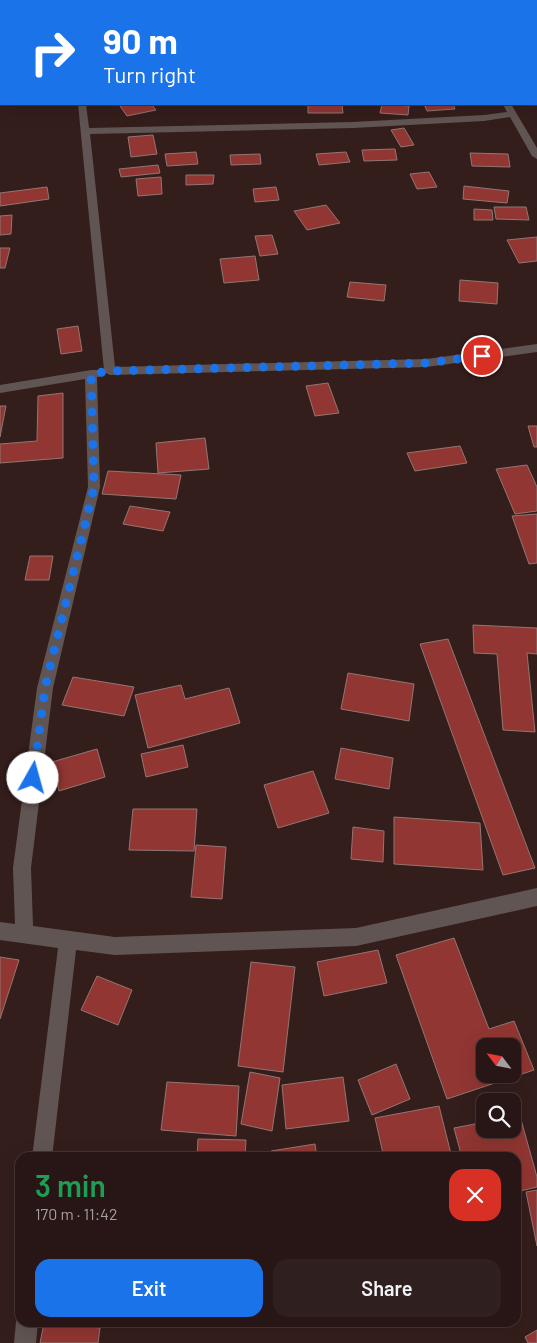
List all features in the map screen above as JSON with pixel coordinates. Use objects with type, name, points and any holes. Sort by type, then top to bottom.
[{"type":"street","points":[[82,105],[110,371]]},
{"type":"street","points":[[508,105],[537,156]]},
{"type":"street","points":[[84,131],[353,126],[484,118],[512,114]]},
{"type":"street","points":[[0,389],[110,371],[426,363],[537,348]]},
{"type":"street","points":[[24,934],[22,868],[45,688],[94,487],[91,374]]},
{"type":"street","points":[[0,931],[115,946],[356,937],[537,897]]},
{"type":"street","points":[[43,1152],[68,940]]},
{"type":"street","points":[[25,1343],[27,1327]]},
{"type":"building","points":[[152,105],[156,110],[127,116],[120,106]]},
{"type":"building","points":[[308,105],[342,105],[343,113],[308,113]]},
{"type":"building","points":[[382,105],[409,106],[408,115],[380,113]]},
{"type":"building","points":[[424,105],[453,105],[455,109],[427,111]]},
{"type":"building","points":[[404,128],[414,145],[401,147],[391,130]]},
{"type":"building","points":[[153,135],[157,154],[131,157],[128,137]]},
{"type":"building","points":[[395,149],[397,160],[364,161],[362,150]]},
{"type":"building","points":[[196,152],[198,164],[167,166],[165,154]]},
{"type":"building","points":[[346,152],[350,162],[319,165],[316,154]]},
{"type":"building","points":[[470,153],[508,154],[510,167],[472,166]]},
{"type":"building","points":[[260,154],[261,164],[231,165],[230,155]]},
{"type":"building","points":[[158,165],[160,173],[121,177],[119,169]]},
{"type":"building","points":[[429,172],[437,187],[417,189],[410,174]]},
{"type":"building","points":[[186,175],[214,175],[213,184],[186,185]]},
{"type":"building","points":[[161,177],[162,194],[138,196],[136,179]]},
{"type":"building","points":[[464,186],[509,191],[507,203],[463,199]]},
{"type":"building","points":[[47,187],[49,199],[0,206],[0,193]]},
{"type":"building","points":[[276,187],[279,200],[255,202],[253,189]]},
{"type":"building","points":[[326,205],[340,223],[307,230],[294,211]]},
{"type":"building","points":[[494,207],[526,207],[529,220],[496,219]]},
{"type":"building","points":[[474,209],[492,210],[493,220],[474,220]]},
{"type":"building","points":[[12,215],[11,234],[0,235],[0,216]]},
{"type":"building","points":[[272,235],[278,254],[260,256],[255,236]]},
{"type":"building","points":[[537,237],[537,261],[519,263],[507,240]]},
{"type":"building","points":[[0,248],[10,248],[5,268],[0,268]]},
{"type":"building","points":[[255,256],[259,280],[224,283],[220,259]]},
{"type":"building","points":[[460,280],[498,283],[497,304],[459,301]]},
{"type":"building","points":[[350,282],[386,285],[384,301],[347,297]]},
{"type":"building","points":[[78,326],[82,351],[61,354],[57,329]]},
{"type":"building","points":[[328,383],[339,413],[315,416],[306,386]]},
{"type":"building","points":[[63,393],[63,458],[0,463],[0,444],[37,441],[38,396]]},
{"type":"building","points":[[0,406],[6,406],[0,437]]},
{"type":"building","points":[[528,426],[537,426],[537,447],[534,447]]},
{"type":"building","points":[[205,438],[209,469],[158,473],[156,443]]},
{"type":"building","points":[[460,446],[467,463],[415,471],[407,453]]},
{"type":"building","points":[[527,465],[537,487],[537,511],[515,514],[496,469]]},
{"type":"building","points":[[108,471],[181,475],[176,499],[102,494]]},
{"type":"building","points":[[130,506],[170,512],[163,531],[123,524]]},
{"type":"building","points":[[537,514],[537,563],[529,564],[512,516]]},
{"type":"building","points":[[30,556],[53,556],[49,580],[25,580]]},
{"type":"building","points":[[473,625],[537,628],[537,654],[527,653],[535,732],[503,730],[497,654],[474,653]]},
{"type":"building","points":[[448,639],[535,868],[503,875],[420,644]]},
{"type":"building","points":[[348,673],[414,684],[409,721],[341,709]]},
{"type":"building","points":[[73,677],[134,687],[124,716],[62,705]]},
{"type":"building","points":[[181,685],[185,699],[229,688],[240,723],[148,748],[135,695]]},
{"type":"building","points":[[183,745],[188,767],[146,777],[141,754]]},
{"type":"building","points":[[341,748],[393,758],[389,789],[335,779]]},
{"type":"building","points":[[97,749],[105,777],[59,791],[52,762]]},
{"type":"building","points":[[313,771],[329,813],[278,828],[264,785]]},
{"type":"building","points":[[133,809],[197,809],[194,851],[129,850]]},
{"type":"building","points":[[394,817],[480,823],[483,870],[394,864]]},
{"type":"building","points":[[353,827],[384,831],[383,862],[351,859]]},
{"type":"building","points":[[196,845],[226,847],[222,899],[191,897]]},
{"type":"building","points":[[454,938],[489,1029],[514,1021],[521,1038],[476,1038],[476,1083],[495,1083],[447,1099],[396,955]]},
{"type":"building","points":[[378,950],[387,983],[324,996],[317,962]]},
{"type":"building","points":[[0,957],[19,960],[0,1019]]},
{"type":"building","points":[[251,962],[295,967],[283,1072],[238,1066]]},
{"type":"building","points":[[97,976],[132,990],[118,1025],[81,1010]]},
{"type":"building","points":[[521,1038],[534,1070],[521,1074]]},
{"type":"building","points":[[396,1064],[410,1099],[372,1115],[358,1080]]},
{"type":"building","points":[[250,1072],[280,1078],[272,1131],[241,1124]]},
{"type":"building","points":[[343,1077],[349,1121],[286,1129],[282,1085]]},
{"type":"building","points":[[167,1082],[239,1086],[236,1136],[161,1130]]},
{"type":"building","points":[[439,1106],[450,1152],[383,1152],[375,1118]]},
{"type":"building","points":[[521,1120],[537,1177],[537,1187],[521,1191],[521,1152],[460,1152],[454,1128],[476,1124],[476,1138],[521,1138]]},
{"type":"building","points":[[198,1139],[246,1140],[245,1152],[197,1152]]},
{"type":"building","points":[[315,1144],[316,1152],[271,1152]]},
{"type":"building","points":[[537,1190],[537,1246],[526,1192]]},
{"type":"building","points":[[43,1327],[100,1328],[98,1343],[40,1343]]},
{"type":"building","points":[[537,1330],[537,1343],[528,1343],[525,1337]]},
{"type":"route","points":[[33,778],[45,688],[94,487],[91,374],[110,371],[426,363],[482,356]]}]
